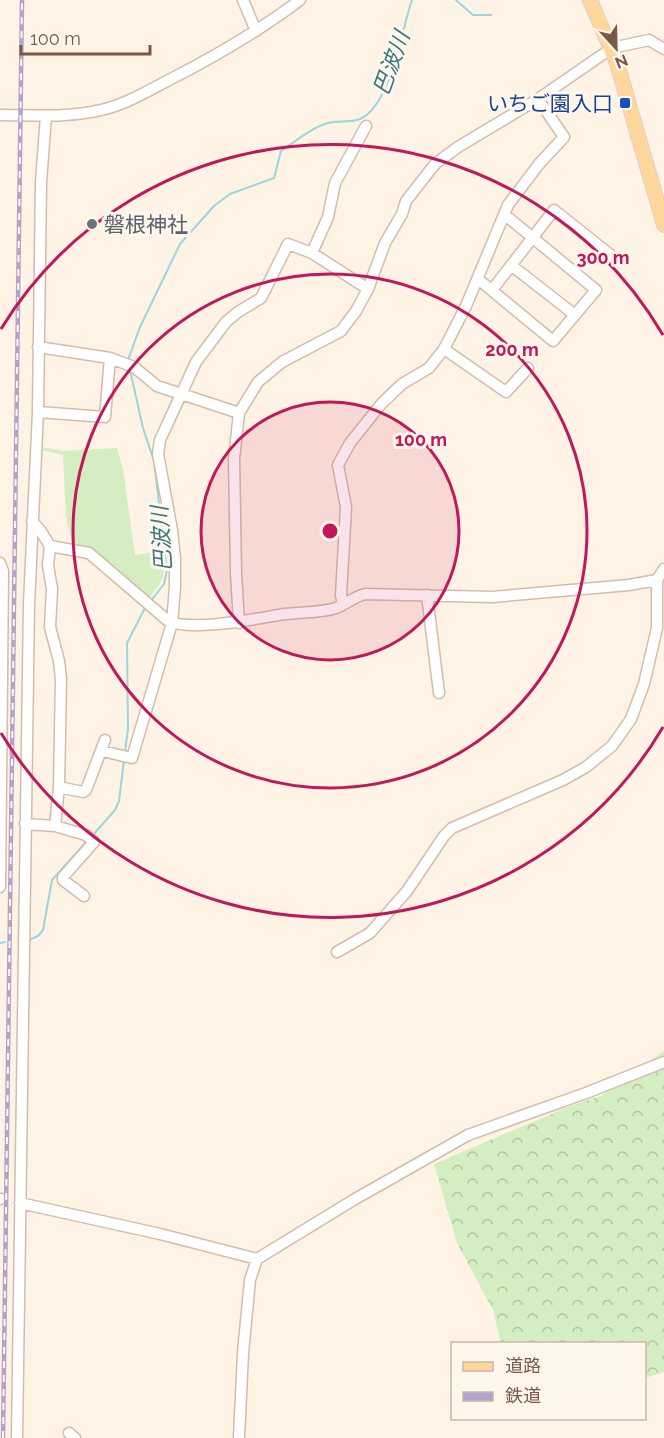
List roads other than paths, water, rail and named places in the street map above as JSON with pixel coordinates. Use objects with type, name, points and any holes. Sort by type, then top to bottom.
[{"type":"main road","points":[[590,0],[612,48],[664,225]]},
{"type":"street","points":[[243,0],[256,31]]},
{"type":"street","points":[[0,115],[46,116],[93,112],[124,103],[256,31],[300,0]]},
{"type":"street","points":[[239,623],[234,459],[239,413],[258,382],[282,362],[341,331],[368,290],[385,243],[402,214],[406,201],[435,164],[538,99],[612,48],[649,40],[664,49]]},
{"type":"street","points":[[343,604],[341,595],[346,507],[338,465],[350,443],[382,403],[402,384],[429,368],[444,349],[478,279],[508,205],[564,137],[538,99]]},
{"type":"street","points":[[17,1438],[25,824],[32,521],[38,412],[41,182],[46,116]]},
{"type":"street","points":[[312,253],[328,217],[334,183],[366,126]]},
{"type":"street","points":[[492,290],[554,210],[613,257]]},
{"type":"street","points":[[478,279],[553,341],[596,290],[504,216]]},
{"type":"street","points":[[59,787],[82,792],[86,790],[104,746],[132,758],[172,623],[175,559],[158,454],[160,440],[196,362],[226,322],[263,296],[288,243],[312,253],[368,290]]},
{"type":"street","points":[[511,265],[575,315]]},
{"type":"street","points":[[38,347],[110,358],[134,367],[157,386],[239,413]]},
{"type":"street","points":[[444,349],[506,392],[528,368]]},
{"type":"street","points":[[38,412],[105,417],[110,358]]},
{"type":"street","points":[[32,521],[50,546],[48,565],[52,589],[50,627],[61,679],[56,826]]},
{"type":"street","points":[[50,546],[89,553],[172,623],[239,623],[285,614],[334,609],[365,594],[492,597],[628,585],[657,580]]},
{"type":"street","points":[[0,563],[3,571],[0,688],[0,887]]},
{"type":"street","points":[[337,952],[370,933],[407,891],[444,836],[452,828],[563,780],[586,767],[612,746],[631,719],[644,684],[657,628],[657,580],[664,569]]},
{"type":"street","points":[[427,595],[439,693]]},
{"type":"street","points":[[25,824],[56,826],[81,833],[94,842],[63,877],[63,880],[84,896]]},
{"type":"street","points":[[239,1438],[243,1353],[250,1280],[257,1259],[355,1199],[468,1135],[586,1093],[664,1062]]},
{"type":"street","points":[[20,1203],[160,1234],[257,1259]]},
{"type":"waterway","name":"巴波川","points":[[128,360],[140,327],[180,244],[214,206],[230,194],[274,178],[281,151],[310,131],[328,123],[360,119],[371,111],[380,99],[394,66],[412,0]]},
{"type":"waterway","name":"巴波川","points":[[456,0],[473,15],[491,15]]},
{"type":"waterway","name":"巴波川","points":[[130,370],[143,428],[154,461],[167,570],[164,584],[150,602]]},
{"type":"waterway","name":"巴波川","points":[[125,751],[128,729],[127,643],[146,606]]},
{"type":"waterway","name":"巴波川","points":[[93,835],[115,810],[119,801],[124,760]]},
{"type":"waterway","name":"巴波川","points":[[29,940],[38,936],[43,930],[52,880],[87,841]]},
{"type":"waterway","name":"巴波川","points":[[0,943],[5,942]]},
{"type":"railway","points":[[3,1438],[22,0]]},
{"type":"place","name":"いちご園入口","points":[[625,103]]},
{"type":"place","name":"磐根神社","points":[[92,224]]}]
